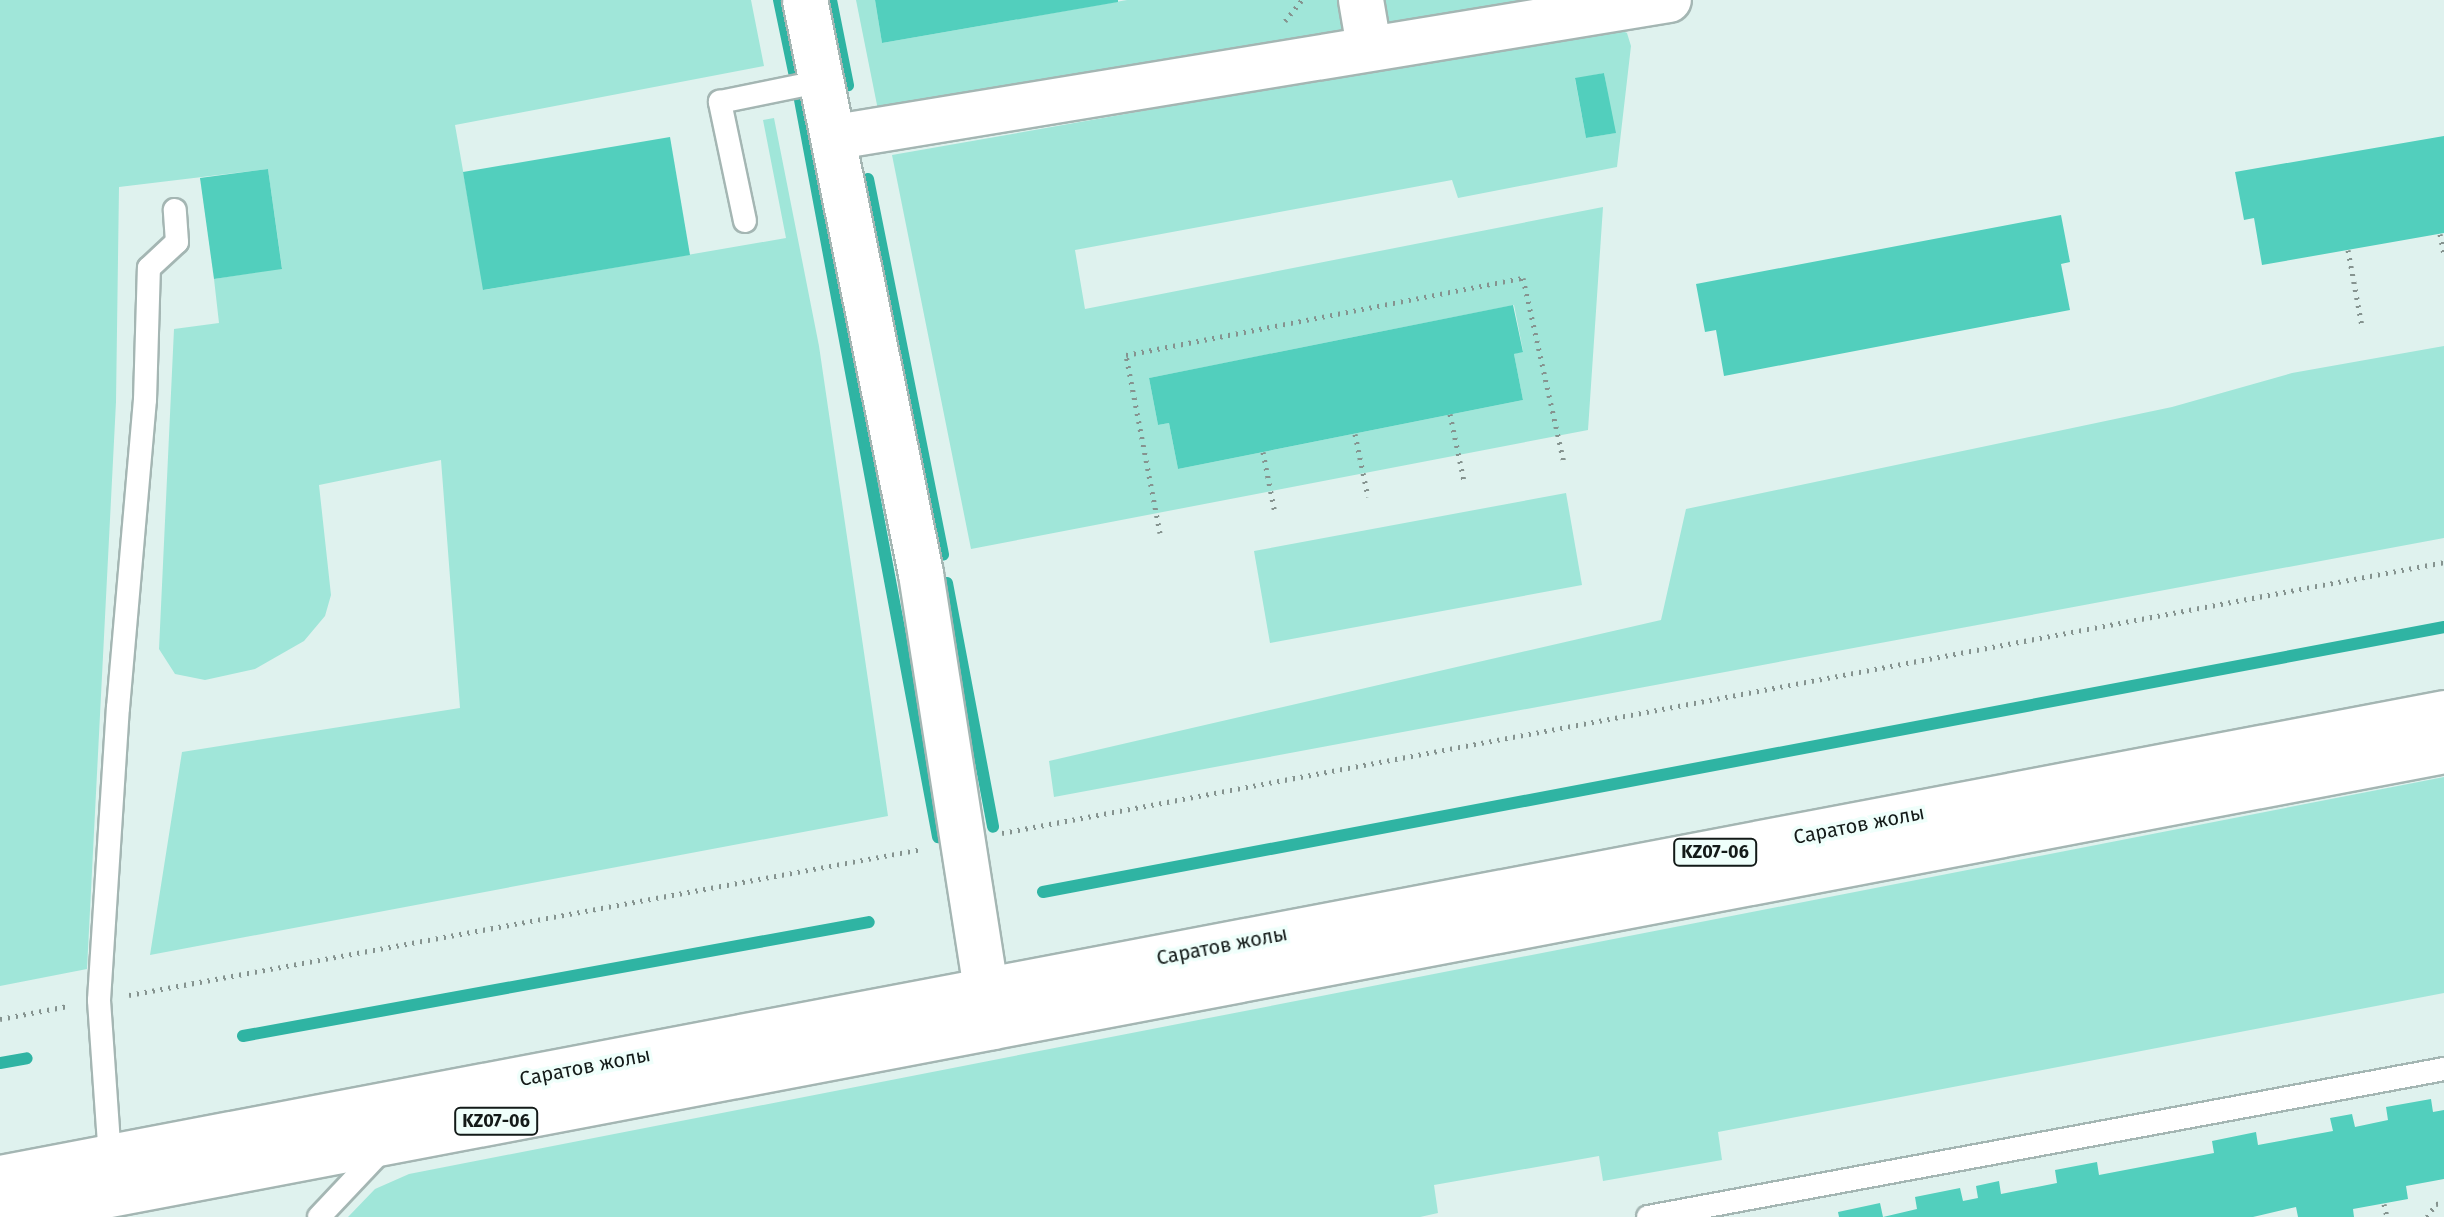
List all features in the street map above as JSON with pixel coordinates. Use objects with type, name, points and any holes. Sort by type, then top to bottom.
[{"type":"main road","points":[[805,0],[836,137],[921,574],[942,845],[989,1009]]},
{"type":"main road","points":[[1361,0],[1369,47]]},
{"type":"main road","points":[[836,137],[1669,0]]},
{"type":"main road","name":"Саратов жолы","points":[[0,1216],[390,1142],[989,1009],[2444,713]]},
{"type":"main road","name":"Саратов жолы","points":[[0,1178],[989,1009],[2444,751]]},
{"type":"lane","points":[[745,221],[720,102],[823,81]]},
{"type":"lane","points":[[110,1158],[99,1000],[145,400],[149,268],[177,242],[175,210]]},
{"type":"lane","points":[[1648,1217],[1732,1209],[2444,1069]]},
{"type":"lane","points":[[319,1217],[390,1142]]},
{"type":"path","points":[[2440,234],[2444,255]]},
{"type":"path","points":[[2348,250],[2362,326]]},
{"type":"path","points":[[1160,533],[1126,355],[1523,278],[1564,463]]},
{"type":"path","points":[[1450,414],[1464,481]]},
{"type":"path","points":[[1355,434],[1368,497]]},
{"type":"path","points":[[1263,452],[1275,513]]},
{"type":"path","points":[[0,1019],[2444,562]]},
{"type":"path","points":[[919,834],[942,845]]},
{"type":"path","points":[[925,864],[942,845]]},
{"type":"path","points":[[2427,1217],[2436,1204],[2444,1203]]},
{"type":"path","points":[[2384,1204],[2387,1217]]},
{"type":"green space","points":[[0,0],[751,0],[764,66],[455,125],[484,290],[786,238],[763,120],[774,118],[819,346],[888,816],[150,955],[182,752],[460,708],[441,460],[319,485],[331,595],[325,616],[304,641],[255,669],[205,680],[175,674],[159,649],[174,329],[219,323],[214,279],[282,268],[268,169],[119,187],[116,402],[87,969],[0,986]]},
{"type":"green space","points":[[856,0],[875,0],[882,43],[1127,0],[1341,0],[1346,31],[878,110]]},
{"type":"green space","points":[[1384,0],[1537,0],[1388,25]]},
{"type":"green space","points":[[1616,28],[1627,33],[1631,46],[1617,167],[1458,198],[1452,180],[1075,250],[1085,309],[1603,207],[1588,430],[971,549],[892,155]],"holes":[[[1604,73],[1615,133],[1586,138],[1575,79]],[[1514,305],[1523,351],[1514,354],[1523,400],[1178,469],[1169,423],[1158,425],[1149,378]]]},
{"type":"green space","points":[[2444,346],[2444,538],[1054,797],[1049,761],[1661,620],[1686,509],[2172,407],[2292,373]]},
{"type":"green space","points":[[1566,493],[1582,585],[1270,643],[1254,551]]},
{"type":"green space","points":[[2444,777],[2444,993],[1718,1132],[1722,1160],[1603,1181],[1599,1156],[1434,1185],[1438,1213],[1420,1217],[348,1217],[375,1189],[409,1174]]},
{"type":"building","points":[[875,0],[1118,0],[1118,2],[882,43]]},
{"type":"building","points":[[1604,73],[1616,133],[1586,138],[1575,78]]},
{"type":"building","points":[[2444,136],[2444,233],[2262,265],[2254,218],[2244,220],[2235,172]]},
{"type":"building","points":[[670,137],[690,255],[483,290],[463,172]]},
{"type":"building","points":[[268,169],[282,269],[214,279],[200,178]]},
{"type":"building","points":[[2061,215],[2070,262],[2061,264],[2070,310],[1724,376],[1716,330],[1705,332],[1696,284]]},
{"type":"building","points":[[1513,305],[1523,352],[1514,354],[1523,400],[1178,469],[1169,423],[1158,425],[1149,378]]},
{"type":"building","points":[[2431,1099],[2433,1112],[2444,1110],[2444,1179],[2406,1186],[2408,1199],[2353,1209],[2354,1217],[2298,1217],[2296,1207],[2253,1217],[1883,1217],[1917,1209],[1915,1197],[1960,1188],[1963,1201],[1978,1198],[1976,1186],[1999,1181],[2001,1194],[2057,1183],[2055,1170],[2097,1162],[2099,1175],[2214,1153],[2212,1141],[2256,1132],[2258,1145],[2333,1131],[2330,1118],[2352,1114],[2355,1127],[2388,1120],[2386,1107]]},
{"type":"building","points":[[1880,1203],[1883,1217],[1839,1217],[1838,1212]]},
{"type":"waterway","points":[[779,0],[794,72]]},
{"type":"waterway","points":[[831,0],[848,85]]},
{"type":"waterway","points":[[800,100],[938,837]]},
{"type":"waterway","points":[[868,179],[943,555]]},
{"type":"waterway","points":[[947,583],[993,827]]},
{"type":"waterway","points":[[1043,892],[2444,627]]},
{"type":"waterway","points":[[243,1036],[869,922]]},
{"type":"waterway","points":[[0,1063],[27,1058]]}]
